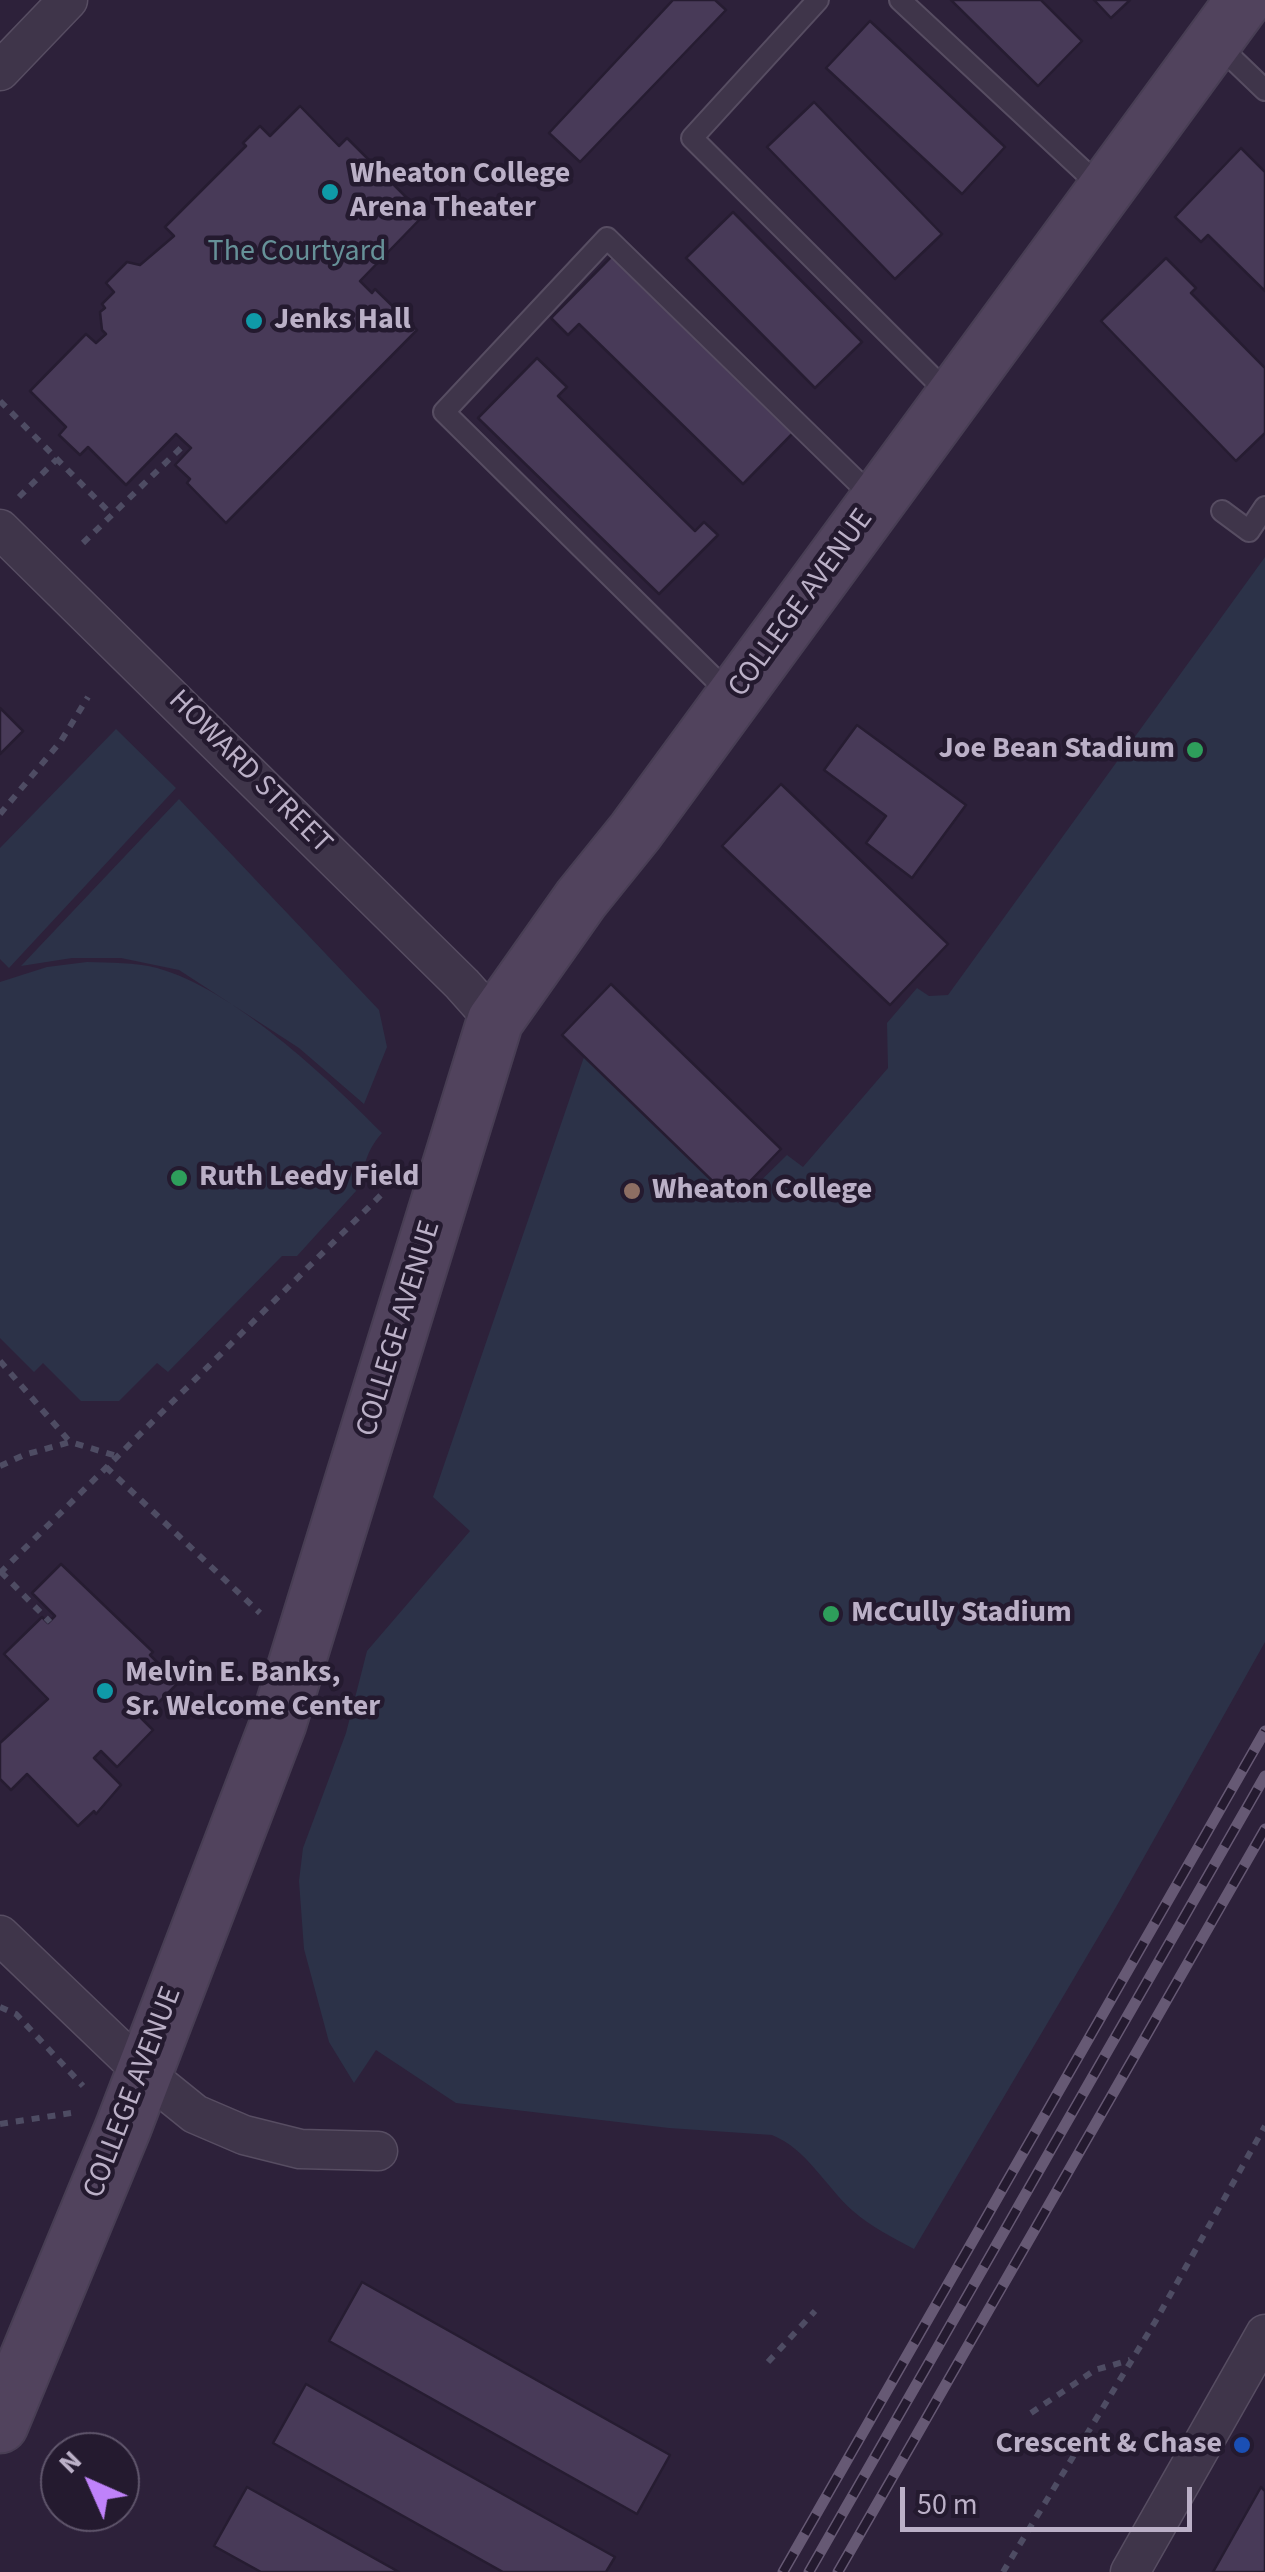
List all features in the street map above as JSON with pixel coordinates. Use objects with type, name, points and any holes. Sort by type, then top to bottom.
[{"type":"street","points":[[0,71],[68,0]]},
{"type":"street","name":"COLLEGE AVENUE","points":[[0,2426],[96,2194],[278,1724],[495,1021],[1105,190],[1226,17]]},
{"type":"street","name":"HOWARD STREET","points":[[0,529],[495,1021]]},
{"type":"street","points":[[0,1935],[143,2072],[194,2114],[244,2135],[300,2149],[378,2151]]},
{"type":"street","points":[[1130,2572],[1260,2358]]},
{"type":"lane","points":[[818,0],[692,138],[953,398]]},
{"type":"lane","points":[[900,0],[1105,190]]},
{"type":"lane","points":[[1226,17],[1265,90]]},
{"type":"lane","points":[[734,698],[444,412],[606,238],[877,501]]},
{"type":"lane","points":[[1222,511],[1249,531],[1265,508]]},
{"type":"path","points":[[0,401],[112,515]]},
{"type":"path","points":[[83,544],[186,443]]},
{"type":"path","points":[[27,488],[57,459]]},
{"type":"path","points":[[0,814],[61,742],[88,697]]},
{"type":"path","points":[[50,1622],[0,1572],[380,1195]]},
{"type":"path","points":[[0,1361],[70,1442]]},
{"type":"path","points":[[0,1466],[24,1454],[70,1442],[117,1456]]},
{"type":"path","points":[[106,1467],[260,1612]]},
{"type":"path","points":[[0,2006],[16,2014],[83,2086]]},
{"type":"path","points":[[0,2124],[71,2113]]},
{"type":"path","points":[[1003,2572],[1132,2359],[1265,2126]]},
{"type":"path","points":[[768,2362],[815,2310]]},
{"type":"path","points":[[1031,2413],[1095,2370],[1132,2359]]},
{"type":"shaded area","name":"McCully Stadium","points":[[1265,557],[1265,1642],[1116,1907],[914,2249],[860,2216],[806,2159],[772,2135],[669,2128],[456,2103],[376,2050],[354,2083],[329,2042],[304,1949],[299,1881],[303,1848],[346,1733],[367,1651],[470,1531],[433,1497],[584,1057],[738,1203],[787,1155],[803,1167],[888,1068],[887,1023],[917,988],[929,996],[948,995]]},
{"type":"shaded area","points":[[116,729],[176,788],[9,968],[0,959],[0,848]]},
{"type":"shaded area","points":[[179,799],[379,1010],[387,1047],[364,1104],[299,1048],[179,970],[121,958],[72,958],[21,966]]},
{"type":"shaded area","name":"Ruth Leedy Field","points":[[87,962],[157,968],[216,995],[277,1037],[382,1133],[353,1184],[356,1191],[297,1256],[282,1256],[168,1372],[157,1363],[119,1401],[81,1401],[43,1363],[34,1372],[0,1338],[0,982],[47,967]]},
{"type":"building","points":[[673,0],[715,0],[726,10],[580,162],[549,133]]},
{"type":"building","points":[[951,0],[1041,0],[1082,41],[1038,86]]},
{"type":"building","points":[[1094,0],[1130,0],[1111,18]]},
{"type":"building","points":[[870,21],[1005,147],[962,194],[826,68]]},
{"type":"building","points":[[814,102],[942,234],[895,279],[767,147]]},
{"type":"building","name":"Jenks Hall","points":[[300,106],[339,146],[347,138],[424,215],[360,281],[372,293],[375,289],[417,330],[226,523],[175,465],[191,448],[176,434],[126,485],[88,447],[80,455],[59,435],[66,427],[30,391],[86,334],[96,343],[106,334],[100,312],[114,292],[106,283],[127,262],[140,265],[174,236],[165,227],[246,146],[243,143],[260,126],[270,136]]},
{"type":"building","points":[[1241,148],[1265,172],[1265,291],[1208,235],[1201,242],[1175,217]]},
{"type":"building","points":[[733,212],[862,342],[815,388],[686,258]]},
{"type":"building","points":[[612,256],[793,433],[743,484],[579,324],[568,335],[551,318]]},
{"type":"building","points":[[1166,258],[1196,288],[1191,293],[1265,368],[1265,433],[1236,461],[1101,321]]},
{"type":"building","points":[[537,358],[567,387],[558,396],[695,531],[704,522],[718,535],[659,594],[478,418]]},
{"type":"building","points":[[0,708],[23,731],[0,754]]},
{"type":"building","points":[[857,725],[966,805],[912,878],[866,843],[886,816],[824,770]]},
{"type":"building","points":[[781,784],[948,944],[890,1005],[722,846]]},
{"type":"building","points":[[611,984],[781,1149],[732,1200],[562,1035]]},
{"type":"building","name":"Melvin E. Banks, Sr. Welcome Center","points":[[61,1564],[153,1652],[150,1655],[178,1683],[149,1712],[141,1704],[134,1711],[153,1730],[117,1767],[101,1751],[94,1758],[121,1785],[96,1814],[94,1811],[78,1826],[27,1774],[11,1790],[0,1779],[0,1743],[48,1699],[4,1654],[42,1617],[48,1623],[55,1616],[32,1593]]},
{"type":"building","points":[[362,2282],[670,2455],[637,2514],[329,2341]]},
{"type":"building","points":[[306,2384],[615,2557],[606,2572],[503,2572],[273,2443]]},
{"type":"building","points":[[247,2487],[399,2572],[261,2572],[214,2546]]},
{"type":"building","points":[[1261,2487],[1265,2491],[1265,2572],[1213,2572]]},
{"type":"railway","points":[[783,2572],[1265,1731]]},
{"type":"railway","points":[[809,2572],[1265,1776]]},
{"type":"railway","points":[[838,2572],[1265,1829]]},
{"type":"place","name":"Wheaton College Arena Theater","points":[[330,192]]},
{"type":"place","name":"Jenks Hall","points":[[254,321]]},
{"type":"place","name":"Joe Bean Stadium","points":[[1195,750]]},
{"type":"place","name":"Ruth Leedy Field","points":[[179,1178]]},
{"type":"place","name":"Wheaton College","points":[[632,1191]]},
{"type":"place","name":"McCully Stadium","points":[[831,1614]]},
{"type":"place","name":"Melvin E. Banks, Sr. Welcome Center","points":[[105,1691]]},
{"type":"place","name":"Crescent & Chase","points":[[1242,2445]]},
{"type":"park label","name":"The Courtyard","points":[[297,253]]}]
